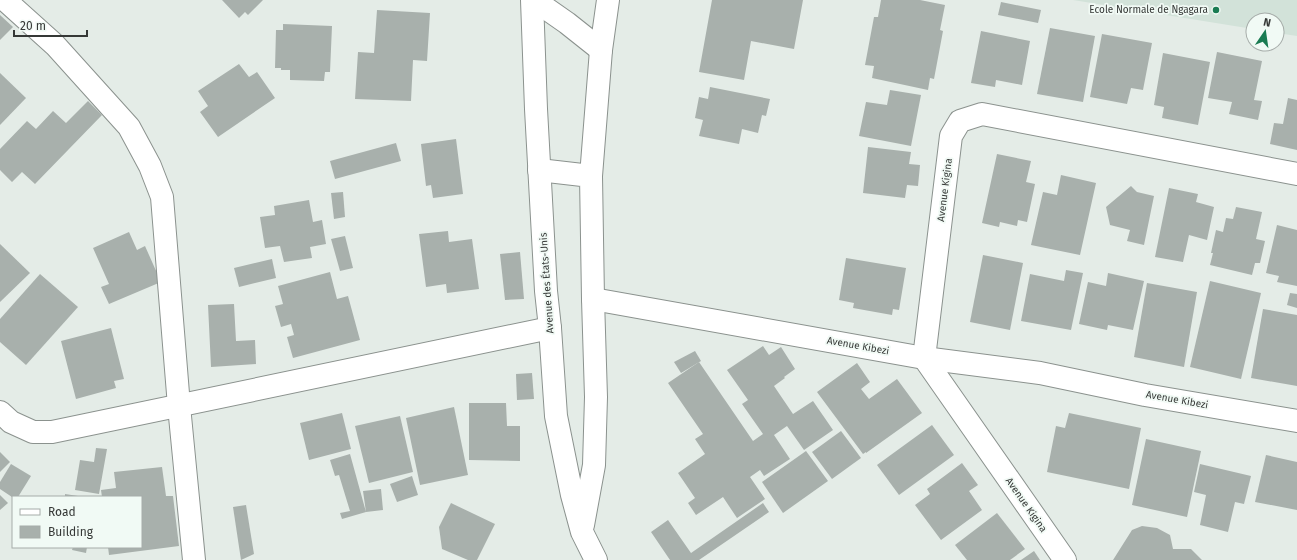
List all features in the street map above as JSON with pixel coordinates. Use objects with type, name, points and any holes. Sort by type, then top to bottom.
[{"type":"street","points":[[5,0],[55,44],[129,127],[150,166],[162,197],[179,406],[194,560]]},
{"type":"street","points":[[533,0],[567,23],[601,50]]},
{"type":"street","name":"Avenue des États-Unis","points":[[533,0],[539,170],[546,291],[556,416],[572,496],[582,532],[596,560]]},
{"type":"street","points":[[582,532],[594,465],[596,397],[593,299],[592,176],[601,50],[608,0]]},
{"type":"street","name":"Avenue Kigina","points":[[1065,560],[924,358],[951,136],[960,121],[982,114],[1297,174]]},
{"type":"street","points":[[539,170],[592,176]]},
{"type":"street","name":"Avenue Kibezi","points":[[593,299],[924,358],[1040,373],[1144,395],[1297,421]]},
{"type":"street","points":[[0,412],[11,422],[34,432],[52,432],[550,328]]},
{"type":"shaded area","name":"Ecole Normale de Ngagara","points":[[1073,0],[1297,0],[1297,36],[1285,34],[1285,12],[1245,12],[1245,28]]},
{"type":"building","points":[[222,0],[263,0],[248,15],[245,12],[239,18]]},
{"type":"building","points":[[712,0],[803,0],[794,49],[751,41],[744,80],[699,72]]},
{"type":"building","points":[[881,0],[920,0],[945,5],[940,30],[943,31],[934,79],[930,78],[928,90],[872,78],[874,66],[865,65],[874,17],[878,17]]},
{"type":"building","points":[[1001,2],[1041,10],[1038,23],[998,15]]},
{"type":"building","points":[[377,10],[430,13],[427,61],[413,60],[411,101],[355,99],[358,52],[374,53]]},
{"type":"building","points":[[0,15],[13,27],[0,40]]},
{"type":"building","points":[[283,24],[332,26],[330,72],[325,72],[324,81],[290,80],[290,70],[275,68],[276,30],[283,30]]},
{"type":"building","points":[[1050,28],[1095,36],[1083,102],[1037,94]]},
{"type":"building","points":[[981,31],[1030,41],[1022,85],[996,80],[995,87],[971,83]]},
{"type":"building","points":[[1102,34],[1152,43],[1143,90],[1131,88],[1127,104],[1090,97]]},
{"type":"building","points":[[1217,52],[1262,61],[1254,100],[1262,101],[1258,120],[1229,114],[1232,102],[1208,98]]},
{"type":"building","points":[[1163,53],[1210,62],[1198,125],[1162,118],[1164,107],[1154,105]]},
{"type":"building","points":[[239,64],[249,77],[257,72],[275,98],[218,137],[200,112],[208,106],[198,91]]},
{"type":"building","points":[[0,73],[26,98],[0,125]]},
{"type":"building","points":[[710,87],[770,99],[766,116],[762,115],[758,133],[742,129],[739,144],[699,136],[703,120],[695,118],[699,97],[708,99]]},
{"type":"building","points":[[890,90],[921,95],[911,146],[859,136],[866,102],[887,105]]},
{"type":"building","points":[[1288,98],[1297,100],[1297,150],[1270,144],[1274,123],[1283,124]]},
{"type":"building","points":[[88,101],[102,115],[35,184],[22,172],[12,182],[0,170],[0,149],[27,121],[36,129],[53,111],[66,123]]},
{"type":"building","points":[[456,139],[463,194],[433,198],[431,185],[426,186],[421,144]]},
{"type":"building","points":[[396,143],[401,161],[335,179],[330,161]]},
{"type":"building","points":[[868,147],[911,152],[909,164],[920,165],[918,186],[907,185],[905,198],[863,193]]},
{"type":"building","points":[[997,154],[1031,161],[1026,182],[1035,184],[1027,222],[1018,220],[1017,226],[1000,222],[999,227],[982,223]]},
{"type":"building","points":[[1061,175],[1096,183],[1080,255],[1031,245],[1043,192],[1057,195]]},
{"type":"building","points":[[1131,186],[1137,192],[1154,196],[1144,245],[1127,241],[1130,230],[1110,225],[1106,207]]},
{"type":"building","points":[[1169,188],[1198,194],[1196,202],[1214,207],[1207,240],[1189,235],[1183,262],[1155,257]]},
{"type":"building","points":[[343,192],[345,217],[334,219],[331,193]]},
{"type":"building","points":[[309,200],[313,222],[322,220],[326,244],[310,247],[312,258],[284,262],[280,246],[265,248],[260,217],[275,215],[274,206]]},
{"type":"building","points":[[1236,207],[1262,212],[1256,239],[1265,241],[1260,263],[1255,263],[1252,275],[1210,265],[1216,230],[1223,232],[1226,218],[1233,219]]},
{"type":"building","points":[[1277,225],[1297,230],[1297,286],[1277,282],[1279,276],[1266,273]]},
{"type":"building","points":[[448,231],[449,242],[472,239],[479,289],[447,293],[446,284],[426,287],[419,234]]},
{"type":"building","points":[[129,232],[137,250],[145,246],[161,282],[109,304],[101,287],[109,284],[93,248]]},
{"type":"building","points":[[345,236],[353,268],[340,271],[331,239]]},
{"type":"building","points":[[0,244],[30,273],[0,302]]},
{"type":"building","points":[[520,252],[524,299],[505,300],[500,254]]},
{"type":"building","points":[[983,255],[1023,263],[1010,330],[970,322]]},
{"type":"building","points":[[846,258],[906,268],[899,310],[893,309],[892,315],[853,308],[854,303],[839,300]]},
{"type":"building","points":[[272,259],[276,278],[239,287],[234,268]]},
{"type":"building","points":[[1066,270],[1083,273],[1071,330],[1021,321],[1030,274],[1064,281]]},
{"type":"building","points":[[330,272],[337,299],[348,296],[360,340],[293,358],[287,337],[294,335],[291,324],[281,327],[275,306],[283,304],[278,286]]},
{"type":"building","points":[[1108,273],[1144,281],[1133,330],[1108,325],[1107,330],[1079,324],[1088,282],[1106,286]]},
{"type":"building","points":[[40,274],[78,307],[26,365],[0,342],[0,319]]},
{"type":"building","points":[[1210,281],[1261,293],[1241,379],[1190,367]]},
{"type":"building","points":[[1147,283],[1197,292],[1184,367],[1134,357]]},
{"type":"building","points":[[1290,293],[1297,294],[1297,308],[1287,305]]},
{"type":"building","points":[[234,304],[236,341],[255,340],[256,364],[211,367],[208,305]]},
{"type":"building","points":[[1263,309],[1297,315],[1297,386],[1251,378]]},
{"type":"building","points":[[111,328],[124,379],[114,381],[116,388],[76,399],[61,341]]},
{"type":"building","points":[[763,346],[769,355],[781,347],[795,369],[774,386],[793,414],[813,401],[833,430],[804,450],[787,426],[774,435],[790,459],[764,476],[760,470],[750,477],[765,499],[737,518],[723,497],[696,515],[688,503],[695,498],[678,473],[705,454],[695,439],[703,434],[668,383],[699,362],[753,441],[763,434],[742,404],[748,400],[727,370]]},
{"type":"building","points":[[695,351],[701,361],[681,373],[674,362]]},
{"type":"building","points":[[857,363],[870,382],[861,389],[869,399],[897,379],[922,413],[863,454],[817,392]]},
{"type":"building","points":[[532,373],[534,399],[517,400],[516,374]]},
{"type":"building","points":[[469,403],[506,403],[507,426],[520,426],[520,461],[469,460]]},
{"type":"building","points":[[454,407],[468,475],[420,485],[406,418]]},
{"type":"building","points":[[342,413],[351,449],[309,460],[300,423]]},
{"type":"building","points":[[1069,413],[1141,428],[1129,489],[1047,472],[1056,426],[1065,428]]},
{"type":"building","points":[[400,416],[413,472],[369,483],[355,426]]},
{"type":"building","points":[[932,425],[954,455],[899,495],[877,465]]},
{"type":"building","points":[[841,431],[861,458],[832,479],[812,452]]},
{"type":"building","points":[[1146,439],[1201,451],[1187,517],[1132,505]]},
{"type":"building","points":[[96,448],[107,449],[99,494],[75,490],[80,460],[94,462]]},
{"type":"building","points":[[806,451],[828,481],[783,513],[762,482]]},
{"type":"building","points":[[0,452],[10,462],[0,472]]},
{"type":"building","points":[[350,454],[366,512],[342,519],[340,513],[350,511],[339,475],[335,476],[330,460]]},
{"type":"building","points":[[1266,455],[1297,462],[1297,510],[1255,502]]},
{"type":"building","points":[[962,463],[978,485],[969,491],[982,510],[941,540],[915,505],[930,494],[927,489]]},
{"type":"building","points":[[11,464],[31,476],[19,496],[12,497],[0,489],[0,482]]},
{"type":"building","points":[[1200,464],[1251,476],[1244,504],[1235,502],[1228,532],[1200,525],[1206,495],[1194,492]]},
{"type":"building","points":[[162,467],[166,496],[173,496],[179,546],[109,555],[108,548],[142,548],[142,496],[102,496],[101,490],[116,488],[114,472]]},
{"type":"building","points":[[412,476],[418,495],[397,502],[390,484]]},
{"type":"building","points":[[381,489],[383,510],[366,512],[363,491]]},
{"type":"building","points":[[65,494],[78,496],[65,496]]},
{"type":"building","points":[[0,495],[8,503],[0,510]]},
{"type":"building","points":[[451,503],[495,524],[477,560],[468,560],[442,549],[439,527]]},
{"type":"building","points":[[763,503],[769,512],[699,560],[670,560],[651,532],[668,520],[691,553]]},
{"type":"building","points":[[246,505],[254,554],[241,560],[233,507]]},
{"type":"building","points":[[997,513],[1025,549],[1010,560],[967,560],[955,545]]},
{"type":"building","points":[[1142,526],[1157,528],[1170,535],[1173,549],[1191,549],[1202,560],[1113,560],[1132,530]]},
{"type":"building","points":[[73,548],[87,548],[86,553],[72,550]]},
{"type":"building","points":[[1034,551],[1040,560],[1021,560]]},
{"type":"place","name":"Ecole Normale de Ngagara","points":[[1216,10]]}]
